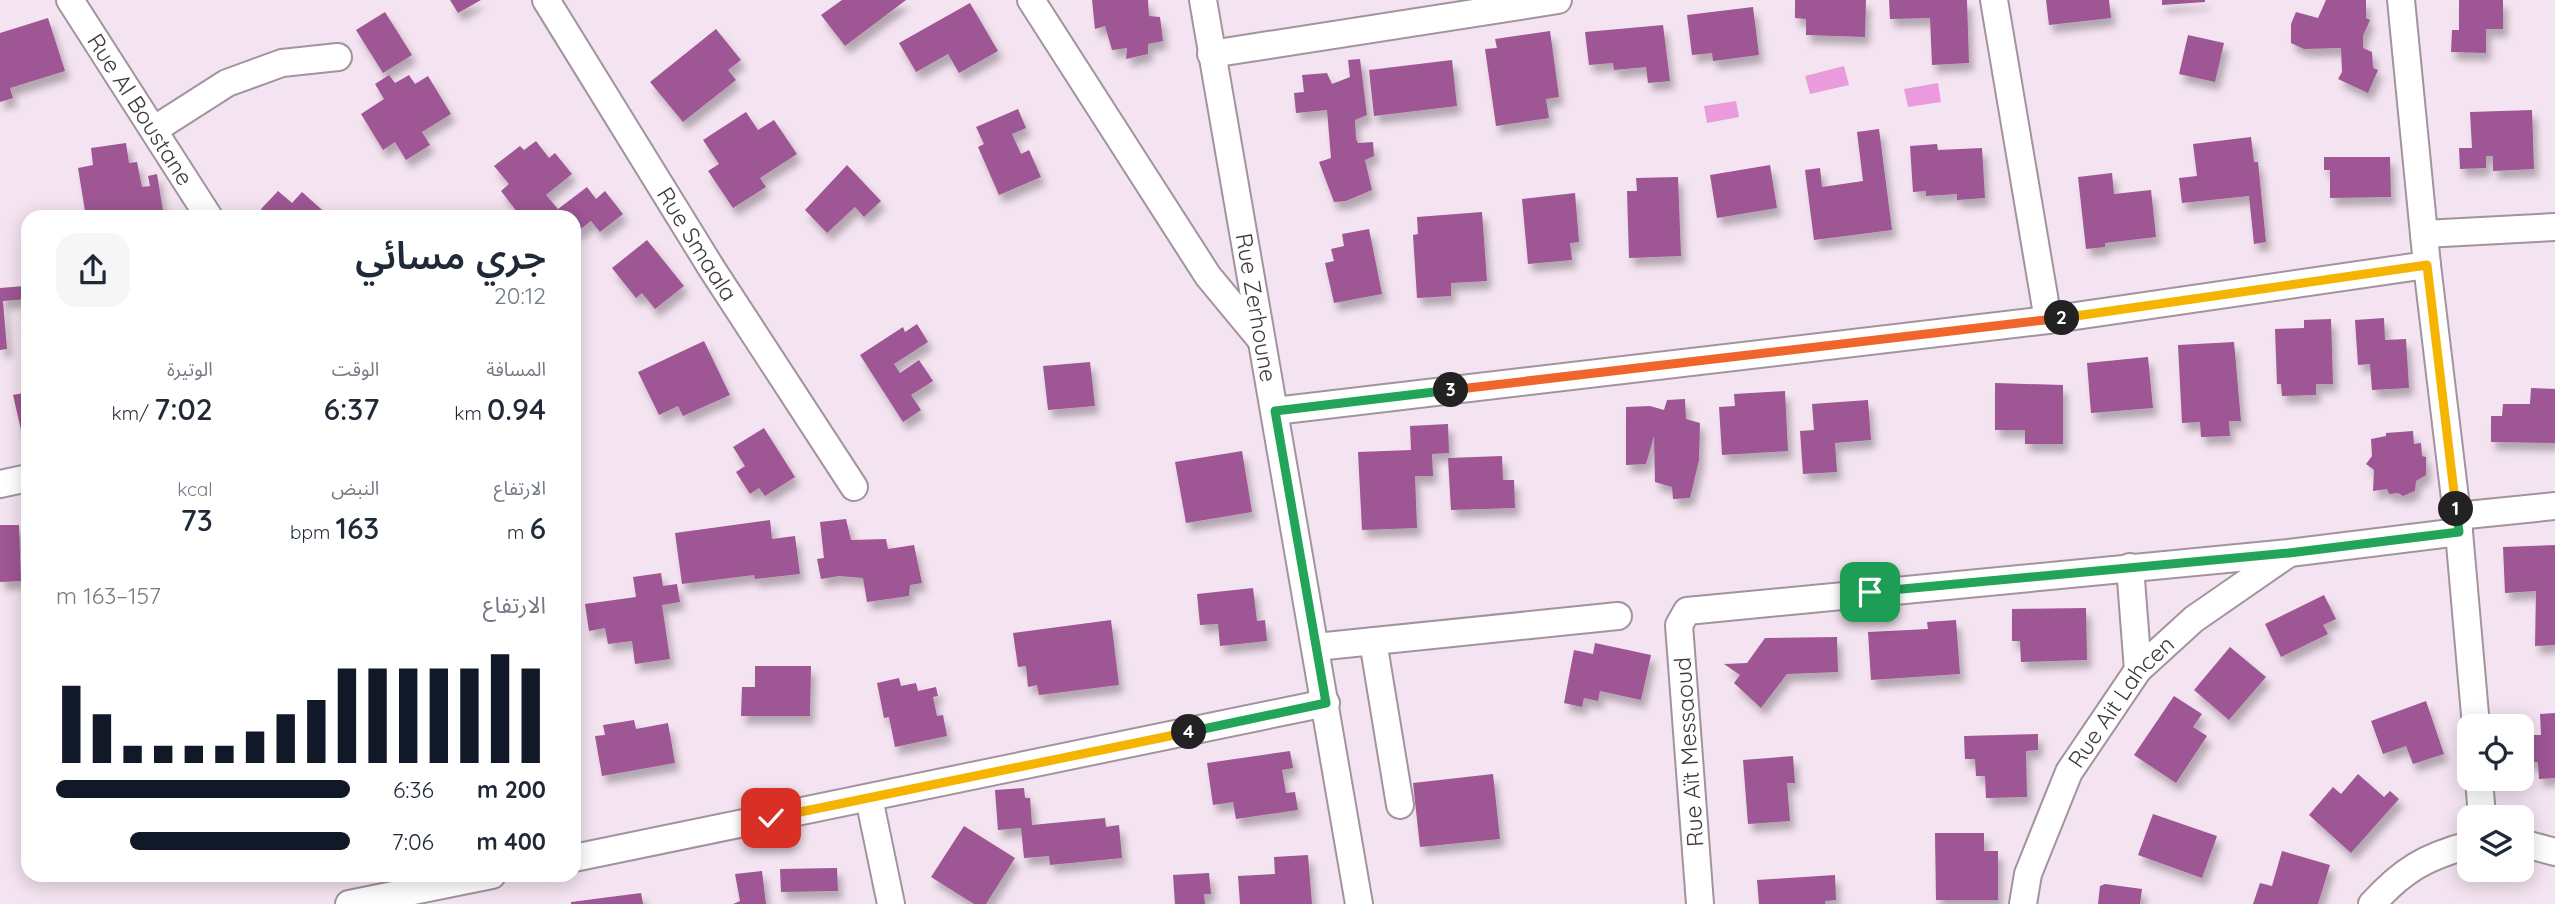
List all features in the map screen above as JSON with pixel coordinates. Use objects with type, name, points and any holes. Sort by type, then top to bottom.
[{"type":"street","name":"Rue Al Boustane","points":[[70,0],[205,210]]},
{"type":"street","name":"Rue Smaala","points":[[546,0],[712,269],[853,487]]},
{"type":"street","points":[[1031,0],[1208,276],[1261,340]]},
{"type":"street","name":"Rue Zerhoune","points":[[1203,0],[1359,904]]},
{"type":"street","points":[[1211,54],[1558,0]]},
{"type":"street","points":[[1994,0],[2048,320]]},
{"type":"street","points":[[2401,0],[2427,265],[2458,524],[2475,714]]},
{"type":"street","points":[[155,129],[227,83],[282,63],[338,57]]},
{"type":"street","points":[[2424,234],[2555,227]]},
{"type":"street","points":[[1275,411],[2048,320],[2427,265]]},
{"type":"street","points":[[0,484],[21,480]]},
{"type":"street","points":[[2138,670],[2130,567],[2289,553],[2555,506]]},
{"type":"street","name":"Rue Ait Lahcen","points":[[2023,904],[2028,874],[2069,772],[2138,670],[2194,619],[2289,553]]},
{"type":"street","name":"Rue Aït Messaoud","points":[[1700,904],[1679,625],[1687,611],[2130,567]]},
{"type":"street","points":[[1316,647],[1618,617]]},
{"type":"street","points":[[1373,641],[1400,805]]},
{"type":"street","points":[[581,857],[1326,703]]},
{"type":"street","points":[[869,798],[891,904]]},
{"type":"street","points":[[2534,846],[2555,852]]},
{"type":"street","points":[[2372,904],[2396,877],[2432,855],[2457,848]]},
{"type":"street","points":[[357,903],[458,882]]},
{"type":"shaded area","points":[[1844,66],[1849,85],[1810,94],[1805,76]]},
{"type":"shaded area","points":[[1938,83],[1941,102],[1908,107],[1904,89]]},
{"type":"shaded area","points":[[1736,101],[1739,117],[1707,123],[1704,106]]},
{"type":"building","points":[[450,0],[481,0],[458,13]]},
{"type":"building","points":[[842,0],[906,0],[845,46],[821,15]]},
{"type":"building","points":[[1092,0],[1148,0],[1149,16],[1160,17],[1163,41],[1148,44],[1148,54],[1126,59],[1127,48],[1112,50],[1105,26],[1095,29]]},
{"type":"building","points":[[1795,0],[1866,0],[1865,37],[1806,35],[1806,19],[1795,18]]},
{"type":"building","points":[[1889,0],[1967,0],[1969,63],[1932,65],[1930,18],[1890,19]]},
{"type":"building","points":[[2046,0],[2109,0],[2111,18],[2049,25]]},
{"type":"building","points":[[2162,0],[2205,0],[2205,2],[2162,5]]},
{"type":"building","points":[[2326,0],[2366,0],[2366,18],[2370,20],[2363,36],[2363,48],[2372,52],[2373,68],[2378,70],[2368,93],[2338,79],[2342,72],[2341,48],[2304,49],[2291,43],[2291,24],[2296,12],[2318,18]]},
{"type":"building","points":[[2459,0],[2503,0],[2503,29],[2486,29],[2486,53],[2451,52],[2452,30],[2459,30]]},
{"type":"building","points":[[970,3],[998,51],[959,73],[948,54],[916,72],[899,43]]},
{"type":"building","points":[[1753,7],[1759,55],[1713,61],[1712,53],[1692,55],[1687,15]]},
{"type":"building","points":[[385,12],[412,55],[383,73],[356,30]]},
{"type":"building","points":[[48,18],[65,71],[10,88],[13,98],[0,102],[0,33]]},
{"type":"building","points":[[1663,25],[1670,81],[1648,83],[1646,67],[1614,70],[1613,63],[1589,65],[1585,32]]},
{"type":"building","points":[[716,29],[741,60],[728,70],[736,80],[683,122],[650,82]]},
{"type":"building","points":[[1550,31],[1559,97],[1546,99],[1549,118],[1496,126],[1485,49],[1497,48],[1495,39]]},
{"type":"building","points":[[2188,35],[2224,43],[2215,82],[2179,74]]},
{"type":"building","points":[[1360,59],[1367,115],[1355,120],[1356,139],[1358,143],[1373,142],[1374,156],[1365,160],[1372,190],[1346,201],[1334,202],[1319,162],[1331,158],[1327,110],[1296,113],[1294,93],[1304,92],[1302,75],[1327,73],[1332,84],[1350,77],[1348,60]]},
{"type":"building","points":[[1452,60],[1457,106],[1374,116],[1369,70]]},
{"type":"building","points":[[389,75],[395,83],[409,75],[415,84],[428,76],[451,114],[422,132],[430,145],[406,160],[395,142],[383,150],[361,114],[384,99],[375,84]]},
{"type":"building","points":[[1018,109],[1026,128],[1012,134],[1021,154],[1029,150],[1041,177],[999,195],[978,147],[984,144],[976,127]]},
{"type":"building","points":[[2532,110],[2534,169],[2493,171],[2493,156],[2486,156],[2486,168],[2460,169],[2459,148],[2472,148],[2470,112]]},
{"type":"building","points":[[746,112],[758,130],[774,120],[797,154],[760,178],[766,187],[733,208],[708,171],[719,164],[703,140]]},
{"type":"building","points":[[1879,129],[1892,230],[1814,240],[1805,170],[1820,168],[1822,187],[1863,181],[1857,132]]},
{"type":"building","points":[[2251,137],[2254,162],[2258,162],[2266,242],[2254,244],[2249,196],[2182,203],[2179,178],[2197,176],[2193,144]]},
{"type":"building","points":[[536,141],[549,158],[555,153],[572,174],[546,195],[558,209],[587,187],[596,199],[605,191],[623,214],[600,232],[591,221],[581,229],[581,210],[516,210],[501,191],[509,184],[494,166],[520,146],[524,150]]},
{"type":"building","points":[[126,143],[129,163],[137,162],[142,187],[150,186],[148,176],[157,174],[163,210],[85,210],[78,168],[93,165],[91,148]]},
{"type":"building","points":[[1937,144],[1938,150],[1982,148],[1985,198],[1957,200],[1957,194],[1926,196],[1926,191],[1913,192],[1910,146]]},
{"type":"building","points":[[2324,157],[2390,157],[2391,197],[2330,198],[2330,170],[2324,170]]},
{"type":"building","points":[[847,165],[881,201],[864,217],[855,207],[827,233],[805,210]]},
{"type":"building","points":[[1770,165],[1777,208],[1717,218],[1710,175]]},
{"type":"building","points":[[2112,173],[2114,194],[2151,190],[2156,237],[2105,243],[2105,247],[2086,249],[2078,177]]},
{"type":"building","points":[[1678,177],[1681,256],[1629,258],[1627,191],[1637,191],[1636,178]]},
{"type":"building","points":[[278,191],[292,203],[302,192],[322,210],[262,210]]},
{"type":"building","points":[[1575,193],[1579,242],[1570,243],[1572,260],[1528,264],[1522,199]]},
{"type":"building","points":[[1482,212],[1487,281],[1451,283],[1451,296],[1417,298],[1413,235],[1418,234],[1417,217]]},
{"type":"building","points":[[1369,229],[1382,294],[1334,303],[1325,263],[1334,261],[1331,249],[1344,246],[1342,234]]},
{"type":"building","points":[[647,240],[684,286],[655,309],[642,293],[636,298],[612,268]]},
{"type":"building","points":[[21,286],[21,300],[3,301],[7,349],[0,350],[0,288]]},
{"type":"building","points":[[2384,318],[2385,340],[2406,339],[2409,388],[2372,390],[2370,364],[2358,365],[2355,320]]},
{"type":"building","points":[[2331,319],[2333,384],[2316,384],[2316,395],[2282,396],[2281,384],[2277,384],[2275,329],[2304,328],[2304,320]]},
{"type":"building","points":[[917,324],[928,342],[894,364],[900,373],[919,360],[933,381],[911,395],[921,410],[903,422],[860,355],[903,327],[905,332]]},
{"type":"building","points":[[704,341],[730,395],[683,416],[678,406],[659,415],[638,372]]},
{"type":"building","points":[[2234,342],[2241,421],[2229,421],[2230,436],[2201,437],[2200,422],[2182,423],[2178,345]]},
{"type":"building","points":[[2148,357],[2153,408],[2091,413],[2087,363]]},
{"type":"building","points":[[1090,362],[1095,406],[1048,410],[1043,366]]},
{"type":"building","points":[[1995,383],[2063,385],[2063,444],[2025,444],[2025,430],[1995,430]]},
{"type":"building","points":[[2531,388],[2555,389],[2555,443],[2491,442],[2491,416],[2502,416],[2503,404],[2530,404]]},
{"type":"building","points":[[1785,391],[1788,451],[1722,455],[1719,407],[1735,406],[1734,394]]},
{"type":"building","points":[[21,393],[21,430],[13,395]]},
{"type":"building","points":[[1685,399],[1686,419],[1700,423],[1699,460],[1690,498],[1673,499],[1672,487],[1655,482],[1654,436],[1646,464],[1626,465],[1626,407],[1650,406],[1664,410],[1667,400]]},
{"type":"building","points":[[1868,400],[1871,440],[1835,443],[1837,472],[1803,474],[1800,431],[1814,430],[1812,404]]},
{"type":"building","points":[[1448,424],[1449,453],[1432,454],[1433,476],[1415,476],[1417,528],[1362,530],[1358,452],[1411,450],[1410,426]]},
{"type":"building","points":[[764,428],[795,477],[765,496],[759,488],[750,494],[736,472],[745,466],[733,447]]},
{"type":"building","points":[[2413,431],[2414,444],[2421,443],[2422,456],[2426,457],[2426,475],[2416,481],[2415,491],[2403,496],[2398,493],[2389,494],[2387,489],[2373,491],[2374,470],[2366,464],[2372,456],[2371,439],[2386,436],[2386,433]]},
{"type":"building","points":[[1242,451],[1252,512],[1186,523],[1175,462]]},
{"type":"building","points":[[1502,456],[1503,480],[1514,480],[1515,508],[1451,510],[1448,458]]},
{"type":"building","points":[[846,519],[851,540],[886,539],[888,549],[914,545],[922,583],[910,585],[909,596],[867,602],[863,578],[839,576],[821,579],[817,559],[824,558],[820,522]]},
{"type":"building","points":[[770,520],[772,539],[795,536],[800,574],[755,579],[754,575],[682,584],[675,533]]},
{"type":"building","points":[[0,525],[19,525],[21,581],[0,582]]},
{"type":"building","points":[[2555,545],[2555,645],[2535,646],[2536,591],[2505,593],[2503,547]]},
{"type":"building","points":[[661,573],[663,586],[677,584],[680,602],[662,605],[670,659],[635,664],[632,641],[608,644],[605,628],[589,631],[585,604],[636,597],[633,577]]},
{"type":"building","points":[[1253,588],[1257,621],[1265,620],[1267,641],[1220,646],[1218,624],[1200,625],[1197,594]]},
{"type":"building","points":[[2324,595],[2336,619],[2323,625],[2328,634],[2281,657],[2265,624]]},
{"type":"building","points":[[2086,608],[2087,660],[2021,662],[2020,641],[2012,641],[2012,609]]},
{"type":"building","points":[[1111,620],[1119,685],[1039,695],[1037,685],[1028,687],[1026,666],[1018,667],[1013,633]]},
{"type":"building","points":[[1956,620],[1960,674],[1871,680],[1868,632],[1928,629],[1927,622]]},
{"type":"building","points":[[1837,637],[1838,672],[1787,674],[1761,708],[1734,683],[1740,675],[1724,664],[1747,663],[1765,638]]},
{"type":"building","points":[[1595,643],[1651,655],[1641,700],[1600,691],[1598,701],[1584,698],[1582,707],[1564,703],[1574,650],[1593,654]]},
{"type":"building","points":[[2230,647],[2266,677],[2229,720],[2194,690]]},
{"type":"building","points":[[755,666],[811,666],[810,716],[741,716],[742,687],[755,687]]},
{"type":"building","points":[[899,678],[901,686],[916,683],[918,691],[936,687],[938,696],[933,697],[937,716],[943,715],[947,736],[895,747],[889,717],[884,718],[877,683]]},
{"type":"building","points":[[2174,696],[2202,714],[2193,727],[2207,736],[2176,783],[2134,755]]},
{"type":"building","points":[[2426,701],[2444,754],[2413,764],[2406,746],[2383,754],[2371,721]]},
{"type":"building","points":[[2555,713],[2555,778],[2539,779],[2538,762],[2534,762],[2534,735],[2541,735],[2540,714]]},
{"type":"building","points":[[634,720],[636,729],[668,723],[675,763],[602,776],[595,736],[605,735],[603,725]]},
{"type":"building","points":[[2038,734],[2038,750],[2026,751],[2027,797],[1986,798],[1985,776],[1976,776],[1975,759],[1965,759],[1964,736]]},
{"type":"building","points":[[1290,751],[1293,768],[1282,770],[1286,793],[1295,792],[1298,810],[1236,819],[1233,802],[1213,805],[1207,763]]},
{"type":"building","points":[[1793,756],[1795,783],[1787,783],[1790,821],[1748,824],[1743,760]]},
{"type":"building","points":[[1493,774],[1500,839],[1420,847],[1413,783]]},
{"type":"building","points":[[2358,774],[2384,797],[2390,791],[2399,799],[2351,853],[2309,815],[2333,787],[2341,794]]},
{"type":"building","points":[[1024,788],[1025,798],[1030,798],[1032,825],[1105,818],[1106,827],[1119,825],[1122,858],[1050,865],[1049,856],[1024,858],[1021,828],[998,830],[995,790]]},
{"type":"building","points":[[2153,814],[2217,836],[2202,878],[2138,855]]},
{"type":"building","points":[[964,826],[1015,858],[986,904],[974,904],[931,877]]},
{"type":"building","points":[[1935,833],[1984,833],[1984,851],[1998,851],[1998,900],[1936,900]]},
{"type":"building","points":[[2282,851],[2330,865],[2318,904],[2253,904],[2260,883],[2272,886]]},
{"type":"building","points":[[1308,855],[1312,904],[1240,904],[1238,876],[1275,874],[1274,857]]},
{"type":"building","points":[[837,868],[838,891],[781,892],[780,869]]},
{"type":"building","points":[[762,871],[766,904],[733,904],[740,901],[735,874]]},
{"type":"building","points":[[1209,873],[1211,894],[1204,894],[1205,904],[1175,904],[1173,875]]},
{"type":"building","points":[[1835,875],[1836,900],[1825,901],[1825,904],[1759,904],[1757,880]]},
{"type":"building","points":[[2105,884],[2142,889],[2140,904],[2098,904],[2100,886]]},
{"type":"building","points":[[641,893],[643,904],[571,904],[571,902]]},
{"type":"route","points":[[771,818],[1326,703],[1275,411],[2048,320],[2427,265],[2459,532],[2289,553],[1870,592]]}]
